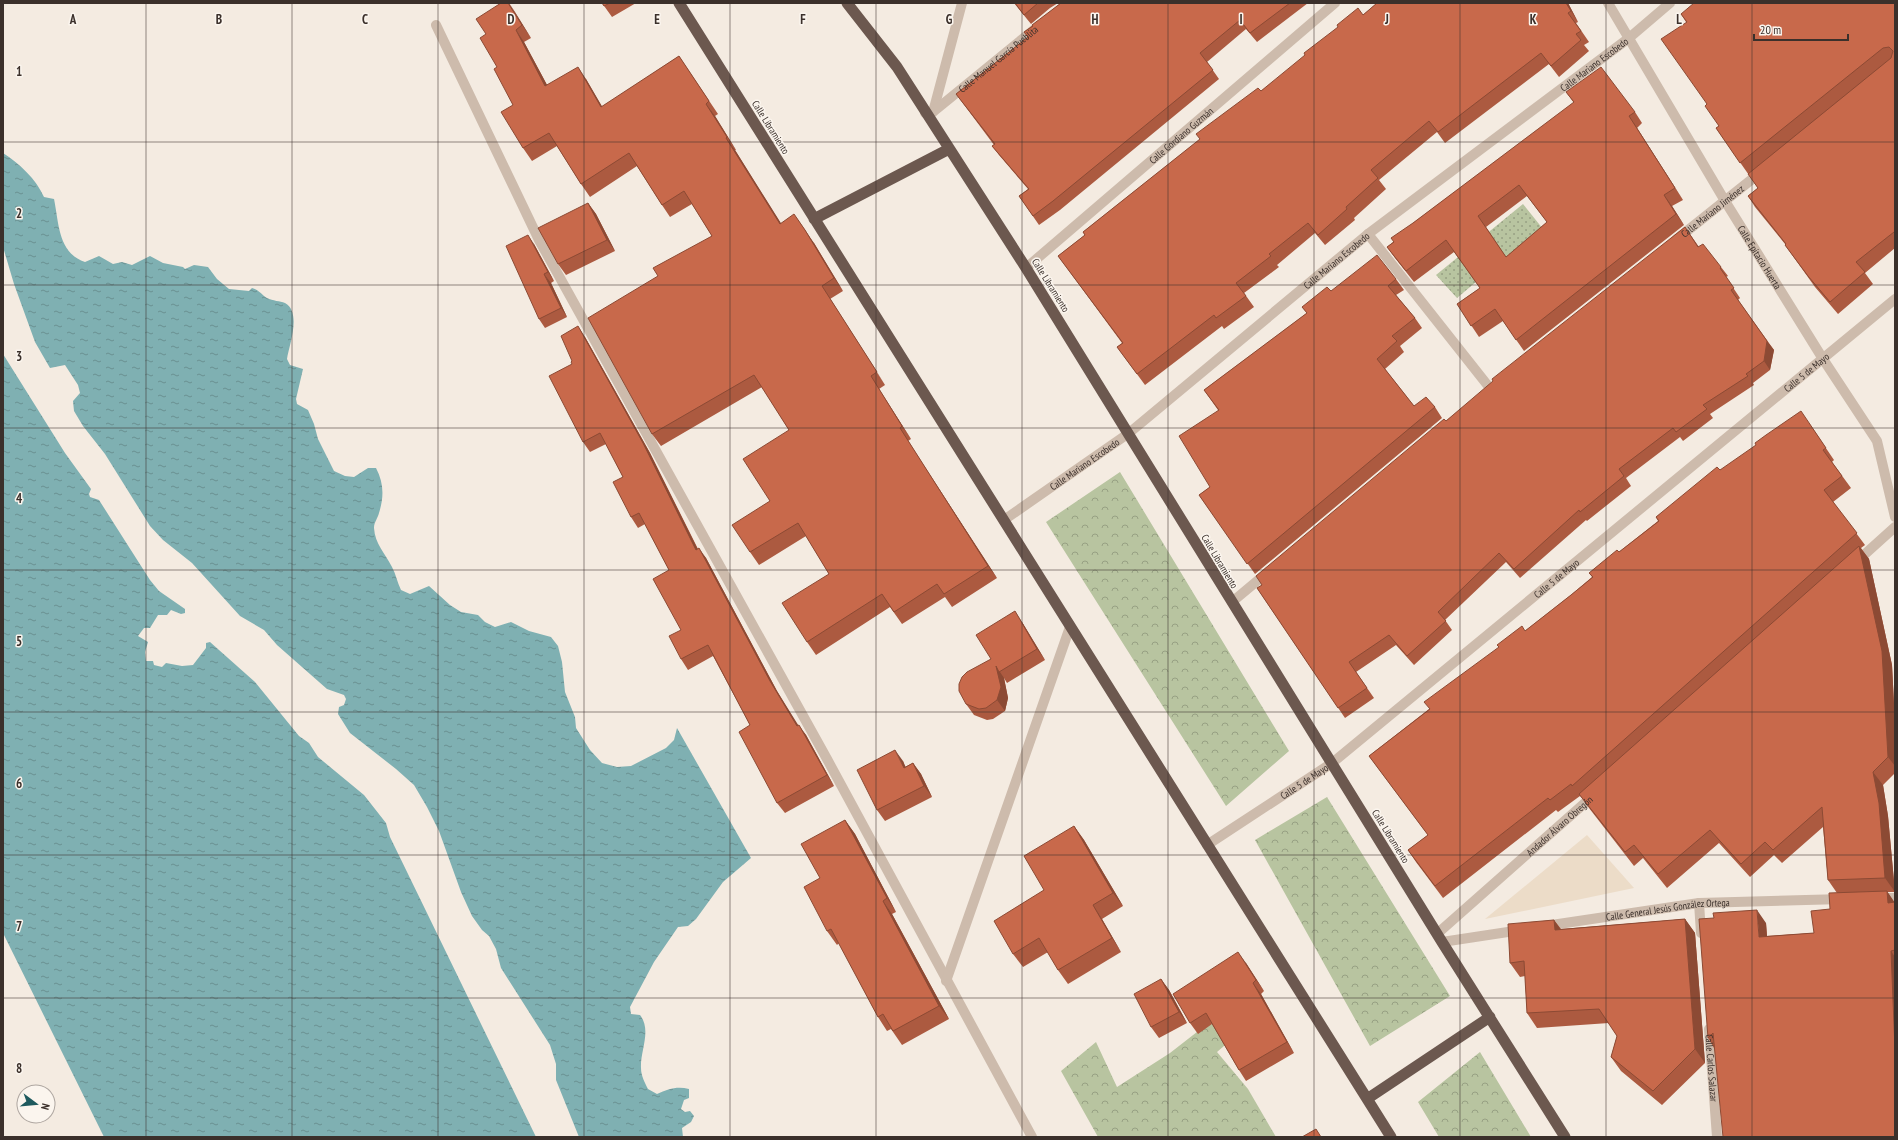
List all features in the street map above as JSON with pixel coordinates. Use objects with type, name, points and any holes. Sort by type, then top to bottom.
[{"type":"highway","name":"Calle Libramiento","points":[[679,3],[1391,1137]]},
{"type":"highway","name":"Calle Libramiento","points":[[847,3],[897,67],[929,112],[949,149],[1026,268],[1129,433],[1440,938],[1565,1137]]},
{"type":"highway","points":[[814,219],[949,149]]},
{"type":"highway","points":[[1367,1099],[1490,1017]]},
{"type":"street","points":[[929,112],[962,3]]},
{"type":"street","name":"Calle Gordiano Guzmán","points":[[1026,268],[1335,3]]},
{"type":"street","name":"Calle Epitacio Huerta","points":[[1608,3],[1725,201],[1823,359],[1877,440],[1895,516]]},
{"type":"street","name":"Calle Mariano Escobedo","points":[[1004,520],[1129,433],[1368,234],[1630,38],[1670,3]]},
{"type":"street","name":"Calle Manuel García Pueblita","points":[[929,112],[1042,23]]},
{"type":"street","points":[[436,25],[539,240],[827,759],[946,981],[1032,1137]]},
{"type":"street","name":"Calle Mariano Jiménez","points":[[1669,245],[1767,167]]},
{"type":"street","points":[[1368,234],[1489,387]]},
{"type":"street","name":"Calle 5 de Mayo","points":[[1207,845],[1332,763],[1895,299]]},
{"type":"street","points":[[1848,569],[1895,527]]},
{"type":"street","points":[[1232,602],[1275,567]]},
{"type":"street","points":[[946,981],[1070,627]]},
{"type":"street","name":"Andador Álvaro Obregón","points":[[1440,938],[1604,786]]},
{"type":"street","points":[[1872,899],[1895,898]]},
{"type":"street","name":"Calle General Jesús González Ortega","points":[[1440,938],[1532,928],[1699,903],[1856,899]]},
{"type":"street","points":[[1699,903],[1702,942]]},
{"type":"street","name":"Calle Carlos Salazar","points":[[1708,1020],[1717,1137]]},
{"type":"green space","points":[[1523,204],[1547,234],[1518,264],[1509,254],[1457,298],[1436,275]]},
{"type":"green space","points":[[1120,472],[1289,751],[1226,806],[1046,522]]},
{"type":"green space","points":[[1327,797],[1450,996],[1370,1046],[1255,840]]},
{"type":"green space","points":[[1256,986],[1267,1009],[1217,1052],[1248,1089],[1276,1137],[1098,1137],[1061,1071],[1096,1042],[1117,1087],[1170,1053]]},
{"type":"green space","points":[[1480,1052],[1531,1137],[1439,1137],[1418,1102]]},
{"type":"shaded area","points":[[1587,835],[1634,888],[1485,919]]},
{"type":"water","points":[[3,153],[27,172],[37,184],[44,197],[54,199],[61,236],[69,252],[76,258],[85,262],[99,256],[113,264],[122,262],[132,265],[150,256],[163,263],[183,267],[185,269],[194,265],[208,267],[217,279],[229,289],[249,291],[252,288],[267,298],[285,303],[290,307],[294,321],[287,359],[290,365],[303,369],[296,399],[297,404],[308,410],[318,439],[334,471],[345,476],[354,477],[368,468],[376,468],[381,479],[382,496],[381,507],[374,526],[376,539],[393,570],[401,590],[410,594],[429,586],[450,605],[461,612],[478,615],[485,622],[495,627],[511,622],[529,631],[551,637],[558,646],[562,662],[565,692],[575,717],[576,728],[590,750],[602,763],[617,767],[631,766],[666,748],[674,740],[677,728],[751,858],[723,882],[696,919],[688,926],[678,927],[654,962],[630,1007],[631,1014],[640,1015],[645,1027],[645,1041],[641,1061],[641,1071],[642,1077],[648,1089],[657,1094],[673,1088],[689,1089],[689,1098],[684,1100],[681,1109],[685,1112],[690,1111],[694,1116],[691,1122],[682,1128],[683,1137],[579,1137],[556,1080],[556,1064],[550,1045],[501,968],[496,949],[489,936],[482,930],[472,916],[461,892],[439,831],[414,785],[350,733],[338,714],[339,707],[344,705],[346,699],[344,695],[327,689],[277,645],[264,630],[240,616],[192,563],[163,540],[150,526],[105,454],[83,426],[74,411],[73,401],[80,393],[78,385],[65,365],[50,368],[35,342],[14,284],[3,247]]},
{"type":"water","points":[[3,354],[65,453],[91,489],[89,494],[90,497],[99,500],[150,580],[159,591],[185,609],[185,613],[181,614],[171,610],[167,615],[158,615],[150,628],[144,628],[138,636],[148,642],[145,652],[146,661],[153,661],[154,665],[162,667],[166,663],[182,666],[193,665],[206,648],[206,643],[210,642],[255,682],[299,736],[309,743],[318,757],[364,795],[386,823],[390,837],[536,1137],[104,1137],[3,933]]},
{"type":"building","points":[[501,3],[508,3],[522,25],[516,30],[545,86],[578,67],[601,107],[679,56],[709,101],[706,104],[780,224],[794,214],[805,230],[834,278],[822,286],[877,372],[871,376],[902,426],[900,428],[988,566],[944,594],[937,584],[894,612],[882,594],[807,642],[782,603],[829,574],[798,523],[750,552],[732,525],[770,501],[743,459],[789,430],[754,375],[652,434],[588,318],[658,276],[653,268],[712,236],[684,191],[662,205],[629,153],[581,184],[549,133],[523,148],[501,112],[513,105],[494,69],[497,67],[480,38],[486,34],[476,19]]},
{"type":"building","points":[[602,3],[610,3],[604,6]]},
{"type":"building","points":[[1015,3],[1038,3],[1024,15]]},
{"type":"building","points":[[1061,3],[1290,3],[1250,33],[1240,20],[1200,53],[1213,70],[1033,216],[1019,196],[1029,189],[992,146],[995,144],[956,94],[1028,37],[1024,32]]},
{"type":"building","points":[[1377,3],[1566,3],[1571,11],[1568,13],[1581,31],[1576,34],[1581,40],[1551,66],[1541,53],[1438,132],[1429,121],[1371,170],[1378,178],[1318,235],[1308,223],[1269,254],[1271,256],[1236,283],[1246,296],[1216,318],[1214,315],[1137,374],[1117,347],[1123,343],[1058,256],[1085,235],[1083,232],[1200,139],[1196,134],[1258,88],[1261,91],[1305,55],[1304,53],[1338,27],[1337,25],[1358,8],[1363,15]]},
{"type":"building","points":[[1694,3],[1895,3],[1895,233],[1894,232],[1856,262],[1865,272],[1830,302],[1808,276],[1785,245],[1786,244],[1748,196],[1758,188],[1748,174],[1891,58],[1893,51],[1889,47],[1883,48],[1740,163],[1716,128],[1719,126],[1705,106],[1707,104],[1661,39],[1687,22],[1681,14]]},
{"type":"building","points":[[1601,67],[1635,112],[1629,116],[1675,188],[1664,195],[1676,214],[1516,340],[1495,309],[1471,326],[1457,304],[1480,288],[1446,240],[1406,271],[1387,247],[1394,242],[1391,238],[1574,102],[1566,92]],"holes":[[[1519,185],[1547,222],[1506,257],[1478,216]]]},
{"type":"building","points":[[588,203],[607,240],[558,264],[538,228]]},
{"type":"building","points":[[1685,227],[1698,247],[1703,244],[1721,267],[1720,268],[1734,288],[1731,290],[1767,341],[1764,361],[1746,374],[1748,376],[1703,405],[1707,409],[1676,432],[1673,428],[1619,469],[1624,476],[1580,512],[1579,510],[1514,569],[1499,553],[1438,612],[1446,621],[1407,656],[1389,635],[1349,662],[1367,688],[1338,708],[1257,588],[1262,585],[1256,576],[1444,419],[1446,421],[1493,381],[1492,379]]},
{"type":"building","points":[[528,235],[548,272],[544,274],[561,308],[539,319],[506,246]]},
{"type":"building","points":[[1377,255],[1396,279],[1388,286],[1415,318],[1392,336],[1397,341],[1377,359],[1414,406],[1426,397],[1435,407],[1247,564],[1199,495],[1210,487],[1179,436],[1219,410],[1204,390],[1307,313],[1302,307],[1327,287],[1331,291]]},
{"type":"building","points":[[578,326],[643,443],[696,550],[699,548],[770,681],[797,726],[799,725],[827,775],[777,803],[739,732],[750,725],[708,645],[681,659],[669,636],[681,630],[653,579],[669,570],[639,513],[631,517],[613,482],[623,477],[600,433],[583,442],[549,376],[572,364],[561,336]]},
{"type":"building","points":[[1801,411],[1826,448],[1823,450],[1842,476],[1824,490],[1857,533],[1572,786],[1571,784],[1550,800],[1548,798],[1435,886],[1408,850],[1428,835],[1369,756],[1430,709],[1424,702],[1499,647],[1497,645],[1522,626],[1525,631],[1571,595],[1593,577],[1589,573],[1617,550],[1619,552],[1659,521],[1656,517],[1717,467],[1720,470],[1756,445],[1755,443]]},
{"type":"building","points":[[1859,546],[1882,651],[1888,757],[1873,772],[1879,803],[1885,878],[1828,880],[1822,807],[1773,850],[1765,842],[1741,864],[1710,830],[1658,874],[1634,845],[1625,852],[1579,794]]},
{"type":"building","points":[[1015,611],[1037,649],[999,672],[996,666],[1001,687],[997,700],[986,708],[979,709],[966,704],[959,691],[959,684],[962,677],[967,672],[991,659],[976,635]]},
{"type":"building","points":[[895,750],[904,768],[913,763],[924,786],[877,810],[857,770]]},
{"type":"building","points":[[845,820],[887,898],[883,901],[939,1006],[893,1031],[883,1014],[878,1017],[831,929],[827,931],[804,887],[820,878],[801,844]]},
{"type":"building","points":[[1074,826],[1113,893],[1093,905],[1112,938],[1058,970],[1039,938],[1013,954],[994,921],[1044,890],[1024,856]]},
{"type":"building","points":[[1887,891],[1888,903],[1895,902],[1895,950],[1891,951],[1895,1049],[1895,1137],[1723,1137],[1713,1033],[1708,1038],[1699,919],[1714,918],[1713,913],[1757,910],[1759,937],[1814,933],[1811,911],[1830,909],[1829,893]]},
{"type":"building","points":[[1685,919],[1695,1049],[1653,1091],[1611,1057],[1617,1036],[1599,1009],[1527,1013],[1524,961],[1510,963],[1508,924],[1554,920],[1555,930]]},
{"type":"building","points":[[1238,952],[1256,980],[1253,983],[1287,1042],[1239,1070],[1206,1013],[1190,1023],[1173,994]]},
{"type":"building","points":[[1161,979],[1179,1012],[1151,1027],[1134,994]]},
{"type":"building","points":[[1316,1129],[1321,1137],[1302,1137]]}]
